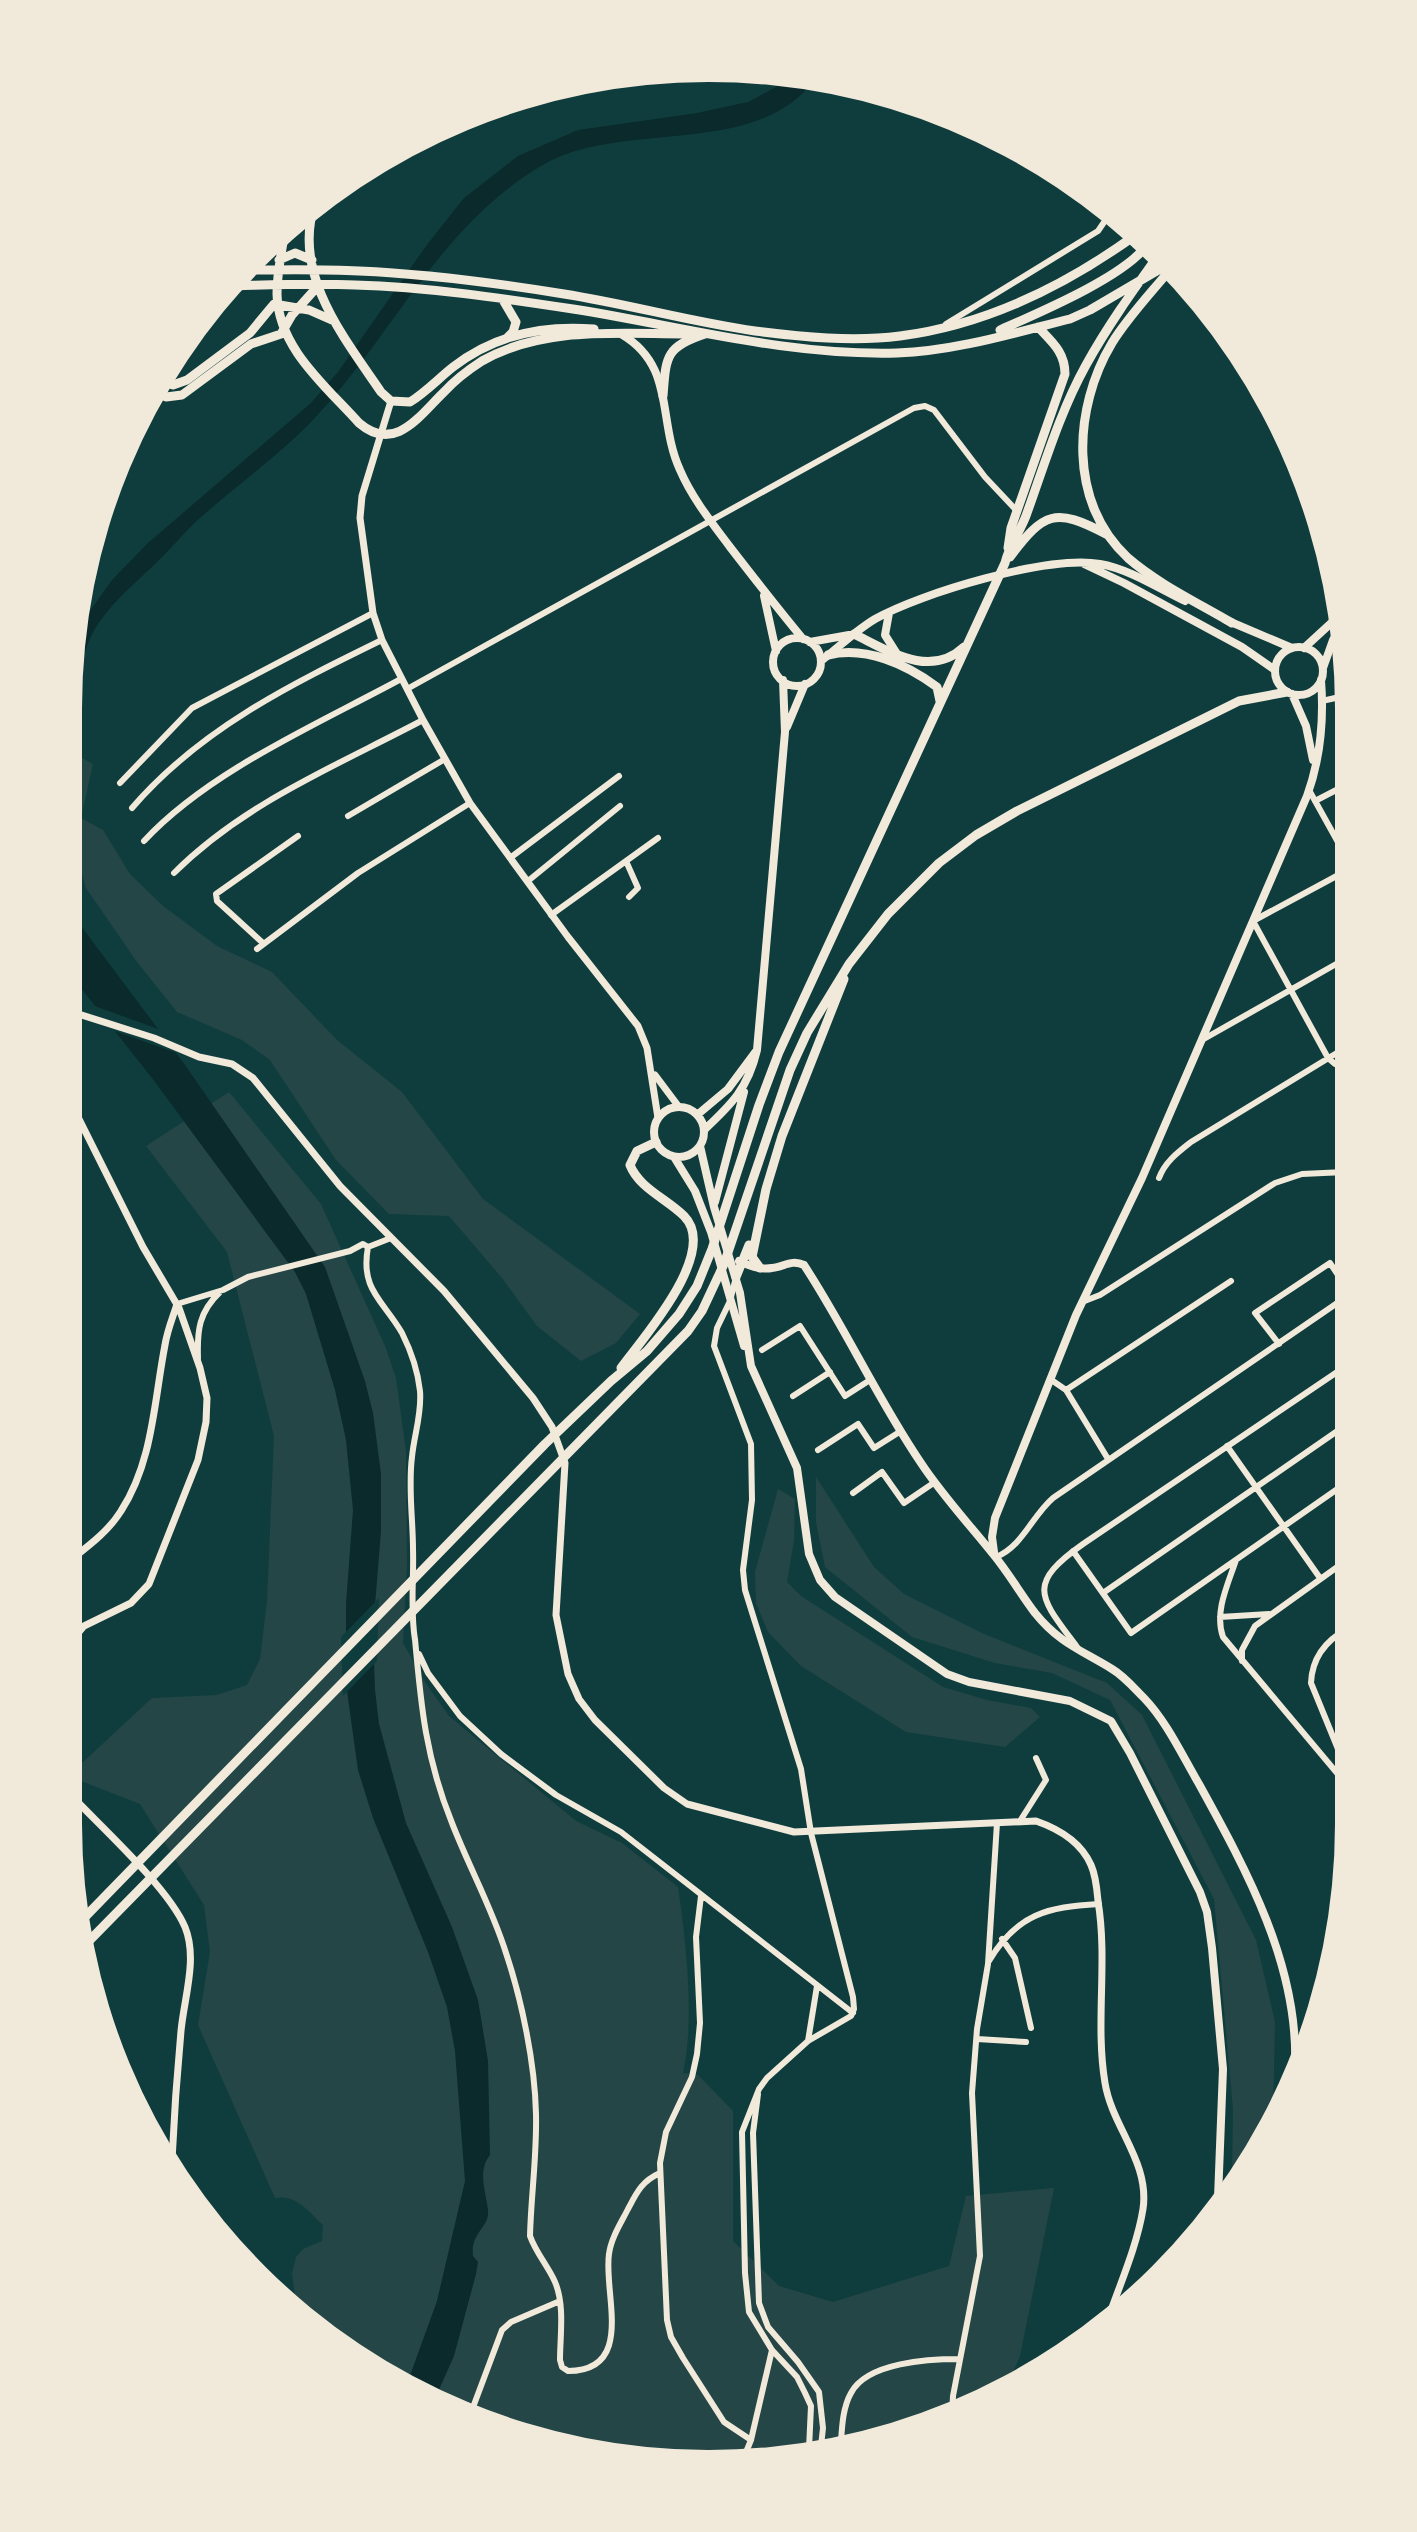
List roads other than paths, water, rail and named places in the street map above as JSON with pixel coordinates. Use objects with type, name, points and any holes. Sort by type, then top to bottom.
[{"type":"highway","points":[[310,225],[312,260],[318,286],[334,321],[381,392],[391,401],[410,402],[471,355],[507,338],[572,327],[621,334]]},
{"type":"highway","points":[[260,270],[355,271],[489,283],[754,331],[801,336],[900,336],[974,320],[1023,300],[1050,288],[1127,242]]},
{"type":"highway","points":[[281,250],[278,304],[285,330],[300,356],[359,423],[383,435],[405,429],[464,373],[498,353],[558,337],[705,334]]},
{"type":"highway","points":[[279,260],[295,253],[312,260]]},
{"type":"highway","points":[[983,339],[1062,301],[1125,266],[1139,253]]},
{"type":"highway","points":[[1008,550],[1027,516],[1063,412],[1085,366],[1152,265]]},
{"type":"highway","points":[[246,286],[353,285],[486,298],[623,317],[763,345],[854,353],[942,349],[1038,327],[1090,310],[1157,271]]},
{"type":"highway","points":[[1106,534],[1084,476],[1081,443],[1085,415],[1097,374],[1112,343],[1164,278]]},
{"type":"highway","points":[[165,396],[182,395],[251,344],[285,330],[289,320],[318,286]]},
{"type":"highway","points":[[503,300],[516,322],[507,338]]},
{"type":"highway","points":[[172,385],[187,380],[250,333],[270,308],[278,304],[334,321]]},
{"type":"highway","points":[[88,1913],[545,1444],[647,1351],[688,1300],[705,1268],[779,1052],[1005,563],[1011,528],[1065,374],[1061,351],[1038,327]]},
{"type":"highway","points":[[663,396],[667,356],[679,344],[705,334]]},
{"type":"highway","points":[[1005,563],[1031,529],[1050,518],[1067,517],[1106,534],[1136,564],[1232,623]]},
{"type":"highway","points":[[854,634],[912,660],[936,662],[954,656],[969,641]]},
{"type":"highway","points":[[824,658],[846,651],[878,656],[937,687],[940,706]]},
{"type":"highway","points":[[93,1937],[688,1331],[713,1291],[790,1070],[807,1033],[864,942],[911,890],[939,863],[996,823],[1239,701],[1289,693]]},
{"type":"highway","points":[[760,1268],[752,1257],[766,1189],[790,1113],[836,1004],[849,964]]},
{"type":"highway","points":[[611,1381],[667,1305],[689,1266],[693,1236],[685,1216],[640,1180],[630,1165],[633,1154],[656,1142]]},
{"type":"highway","points":[[736,1277],[760,1219]]},
{"type":"main road","points":[[621,334],[636,343],[648,356],[658,375],[677,463],[711,522],[761,588],[824,658]]},
{"type":"main road","points":[[1079,562],[1242,647],[1275,670],[1279,684],[1289,693],[1306,726],[1315,769]]},
{"type":"main road","points":[[785,732],[805,684],[817,675],[824,658],[854,634],[889,613],[931,594],[981,580],[1037,567],[1079,562],[1118,569],[1232,623],[1292,648],[1304,648],[1318,656],[1322,669]]},
{"type":"main road","points":[[761,588],[776,651],[774,667],[790,684],[805,684]]},
{"type":"main road","points":[[889,613],[885,635],[897,654]]},
{"type":"main road","points":[[1304,648],[1330,625]]},
{"type":"main road","points":[[776,651],[788,640],[854,634]]},
{"type":"main road","points":[[996,1557],[992,1537],[995,1518],[1050,1379],[1082,1302],[1142,1178],[1309,790],[1315,769],[1322,669],[1332,643]]},
{"type":"main road","points":[[1275,670],[1282,654],[1292,648]]},
{"type":"main road","points":[[714,1207],[757,1050],[785,732],[783,680]]},
{"type":"main road","points":[[1289,693],[1306,694],[1321,680]]},
{"type":"main road","points":[[697,1115],[728,1089],[757,1050]]},
{"type":"main road","points":[[746,1085],[704,1130],[700,1146],[714,1207],[736,1277],[751,1366]]},
{"type":"main road","points":[[704,1130],[697,1115],[679,1107],[667,1110],[658,1118],[654,1130],[660,1149],[674,1157],[695,1191],[711,1232],[751,1366],[793,1457],[803,1496],[809,1554],[815,1572],[835,1597],[947,1674],[969,1682],[1048,1695],[1089,1708],[1111,1721],[1200,1892],[1207,1912],[1223,2069],[1218,2187]]},
{"type":"main road","points":[[674,1157],[688,1155],[700,1146]]},
{"type":"main road","points":[[726,1243],[742,1263],[760,1268],[792,1262],[804,1265],[901,1431],[935,1482],[996,1557],[1036,1614],[1055,1635],[1115,1671],[1146,1700],[1167,1728],[1214,1811],[1259,1903],[1281,1963],[1296,2041]]},
{"type":"street","points":[[941,327],[1098,231],[1104,222]]},
{"type":"street","points":[[391,401],[362,496],[360,518],[373,613],[382,640],[470,803],[551,915],[638,1026],[652,1070],[658,1118]]},
{"type":"street","points":[[407,689],[914,408],[925,406],[934,410],[970,459],[1017,511]]},
{"type":"street","points":[[120,783],[192,708],[373,613]]},
{"type":"street","points":[[132,808],[158,779],[215,731],[255,705],[382,640]]},
{"type":"street","points":[[144,841],[160,823],[222,777],[401,679]]},
{"type":"street","points":[[1322,701],[1335,700]]},
{"type":"street","points":[[174,873],[219,833],[271,798],[423,720]]},
{"type":"street","points":[[348,816],[445,759]]},
{"type":"street","points":[[510,858],[619,776]]},
{"type":"street","points":[[1309,790],[1335,837]]},
{"type":"street","points":[[1315,801],[1335,791]]},
{"type":"street","points":[[298,836],[216,894],[217,901],[261,946],[358,873],[470,803]]},
{"type":"street","points":[[528,881],[620,806]]},
{"type":"street","points":[[551,915],[658,838]]},
{"type":"street","points":[[626,861],[638,888],[629,897]]},
{"type":"street","points":[[1335,877],[1253,921],[1328,1058],[1335,1064]]},
{"type":"street","points":[[1202,1040],[1335,965]]},
{"type":"street","points":[[82,1015],[154,1038],[199,1057],[232,1064],[253,1078],[340,1186],[444,1291],[533,1398],[559,1440],[565,1463],[556,1622],[568,1674],[586,1710],[664,1788],[687,1804],[775,1829],[811,1833],[1036,1821],[1057,1828],[1070,1837],[1091,1864],[1103,1930],[1105,2083],[1113,2111],[1139,2168],[1143,2195],[1143,2209],[1113,2302]]},
{"type":"street","points":[[1159,1178],[1169,1161],[1191,1142],[1335,1054]]},
{"type":"street","points":[[652,1070],[679,1107]]},
{"type":"street","points":[[82,1125],[143,1247],[177,1304],[198,1361],[207,1398],[205,1432],[198,1460],[158,1568],[136,1599],[82,1628]]},
{"type":"street","points":[[1082,1302],[1100,1295],[1275,1183],[1302,1174],[1335,1172]]},
{"type":"street","points":[[368,1247],[391,1238]]},
{"type":"street","points":[[177,1304],[223,1290],[248,1277],[350,1251],[363,1244],[368,1247]]},
{"type":"street","points":[[368,1247],[365,1262],[367,1279],[377,1299],[401,1331],[420,1393],[420,1415],[411,1459],[413,1553],[410,1607],[424,1734],[452,1824],[507,1953],[519,2003],[533,2072],[536,2113],[530,2236],[556,2284],[560,2301],[560,2360],[562,2367],[568,2371],[576,2371],[600,2360],[609,2347],[613,2327],[609,2255],[616,2231],[639,2188],[660,2173]]},
{"type":"street","points":[[1279,1344],[1255,1313],[1330,1263],[1335,1270]]},
{"type":"street","points":[[736,1277],[730,1301],[717,1328],[714,1346],[751,1444],[752,1500],[743,1570],[745,1590],[801,1769],[811,1833],[851,1985],[853,2013],[845,2021],[808,2041],[767,2078],[759,2089],[742,2132],[745,2273],[749,2312],[772,2350],[797,2377],[811,2406],[809,2442]]},
{"type":"street","points":[[1066,1390],[1231,1281]]},
{"type":"street","points":[[198,1361],[201,1316],[208,1304],[223,1290]]},
{"type":"street","points":[[82,1551],[106,1531],[121,1512],[133,1488],[153,1422],[165,1345],[177,1304]]},
{"type":"street","points":[[996,1557],[1011,1549],[1043,1506],[1335,1305]]},
{"type":"street","points":[[762,1350],[800,1326],[845,1396],[870,1380]]},
{"type":"street","points":[[793,1396],[830,1372]]},
{"type":"street","points":[[1081,1653],[1054,1617],[1043,1591],[1051,1571],[1073,1551],[1335,1373]]},
{"type":"street","points":[[1050,1379],[1066,1390],[1108,1459]]},
{"type":"street","points":[[818,1450],[858,1424],[874,1448],[901,1431]]},
{"type":"street","points":[[1103,1593],[1335,1432]]},
{"type":"street","points":[[1227,1446],[1320,1578]]},
{"type":"street","points":[[853,1493],[882,1472],[904,1503],[935,1482]]},
{"type":"street","points":[[1073,1551],[1131,1633],[1335,1491]]},
{"type":"street","points":[[1236,1560],[1220,1617],[1223,1637],[1335,1771]]},
{"type":"street","points":[[1242,1661],[1246,1641],[1255,1626],[1335,1568]]},
{"type":"street","points":[[1220,1617],[1269,1614]]},
{"type":"street","points":[[1335,1636],[1316,1657],[1311,1683],[1335,1742]]},
{"type":"street","points":[[415,1639],[421,1661],[438,1687],[460,1716],[501,1754],[556,1795],[621,1832],[853,2013]]},
{"type":"street","points":[[1020,1821],[1046,1780],[1036,1758]]},
{"type":"street","points":[[82,1807],[162,1892],[187,1933],[189,1965],[173,2148]]},
{"type":"street","points":[[954,2399],[980,2256],[972,2114],[977,2039],[988,1964],[997,1823]]},
{"type":"street","points":[[701,1896],[696,1937],[700,2023],[697,2054],[692,2077],[661,2150],[667,2320],[671,2337],[724,2422],[751,2440]]},
{"type":"street","points":[[988,1964],[1002,1939],[1013,1928],[1039,1914],[1099,1904]]},
{"type":"street","points":[[1002,1939],[1015,1958],[1031,2028]]},
{"type":"street","points":[[808,2041],[817,1986]]},
{"type":"street","points":[[977,2039],[1026,2042]]},
{"type":"street","points":[[759,2089],[753,2133],[759,2303],[768,2327],[819,2392],[822,2440]]},
{"type":"street","points":[[474,2404],[502,2330],[511,2322],[560,2301]]},
{"type":"street","points":[[747,2449],[772,2350]]},
{"type":"street","points":[[842,2436],[850,2393],[874,2373],[930,2359],[960,2359]]}]
